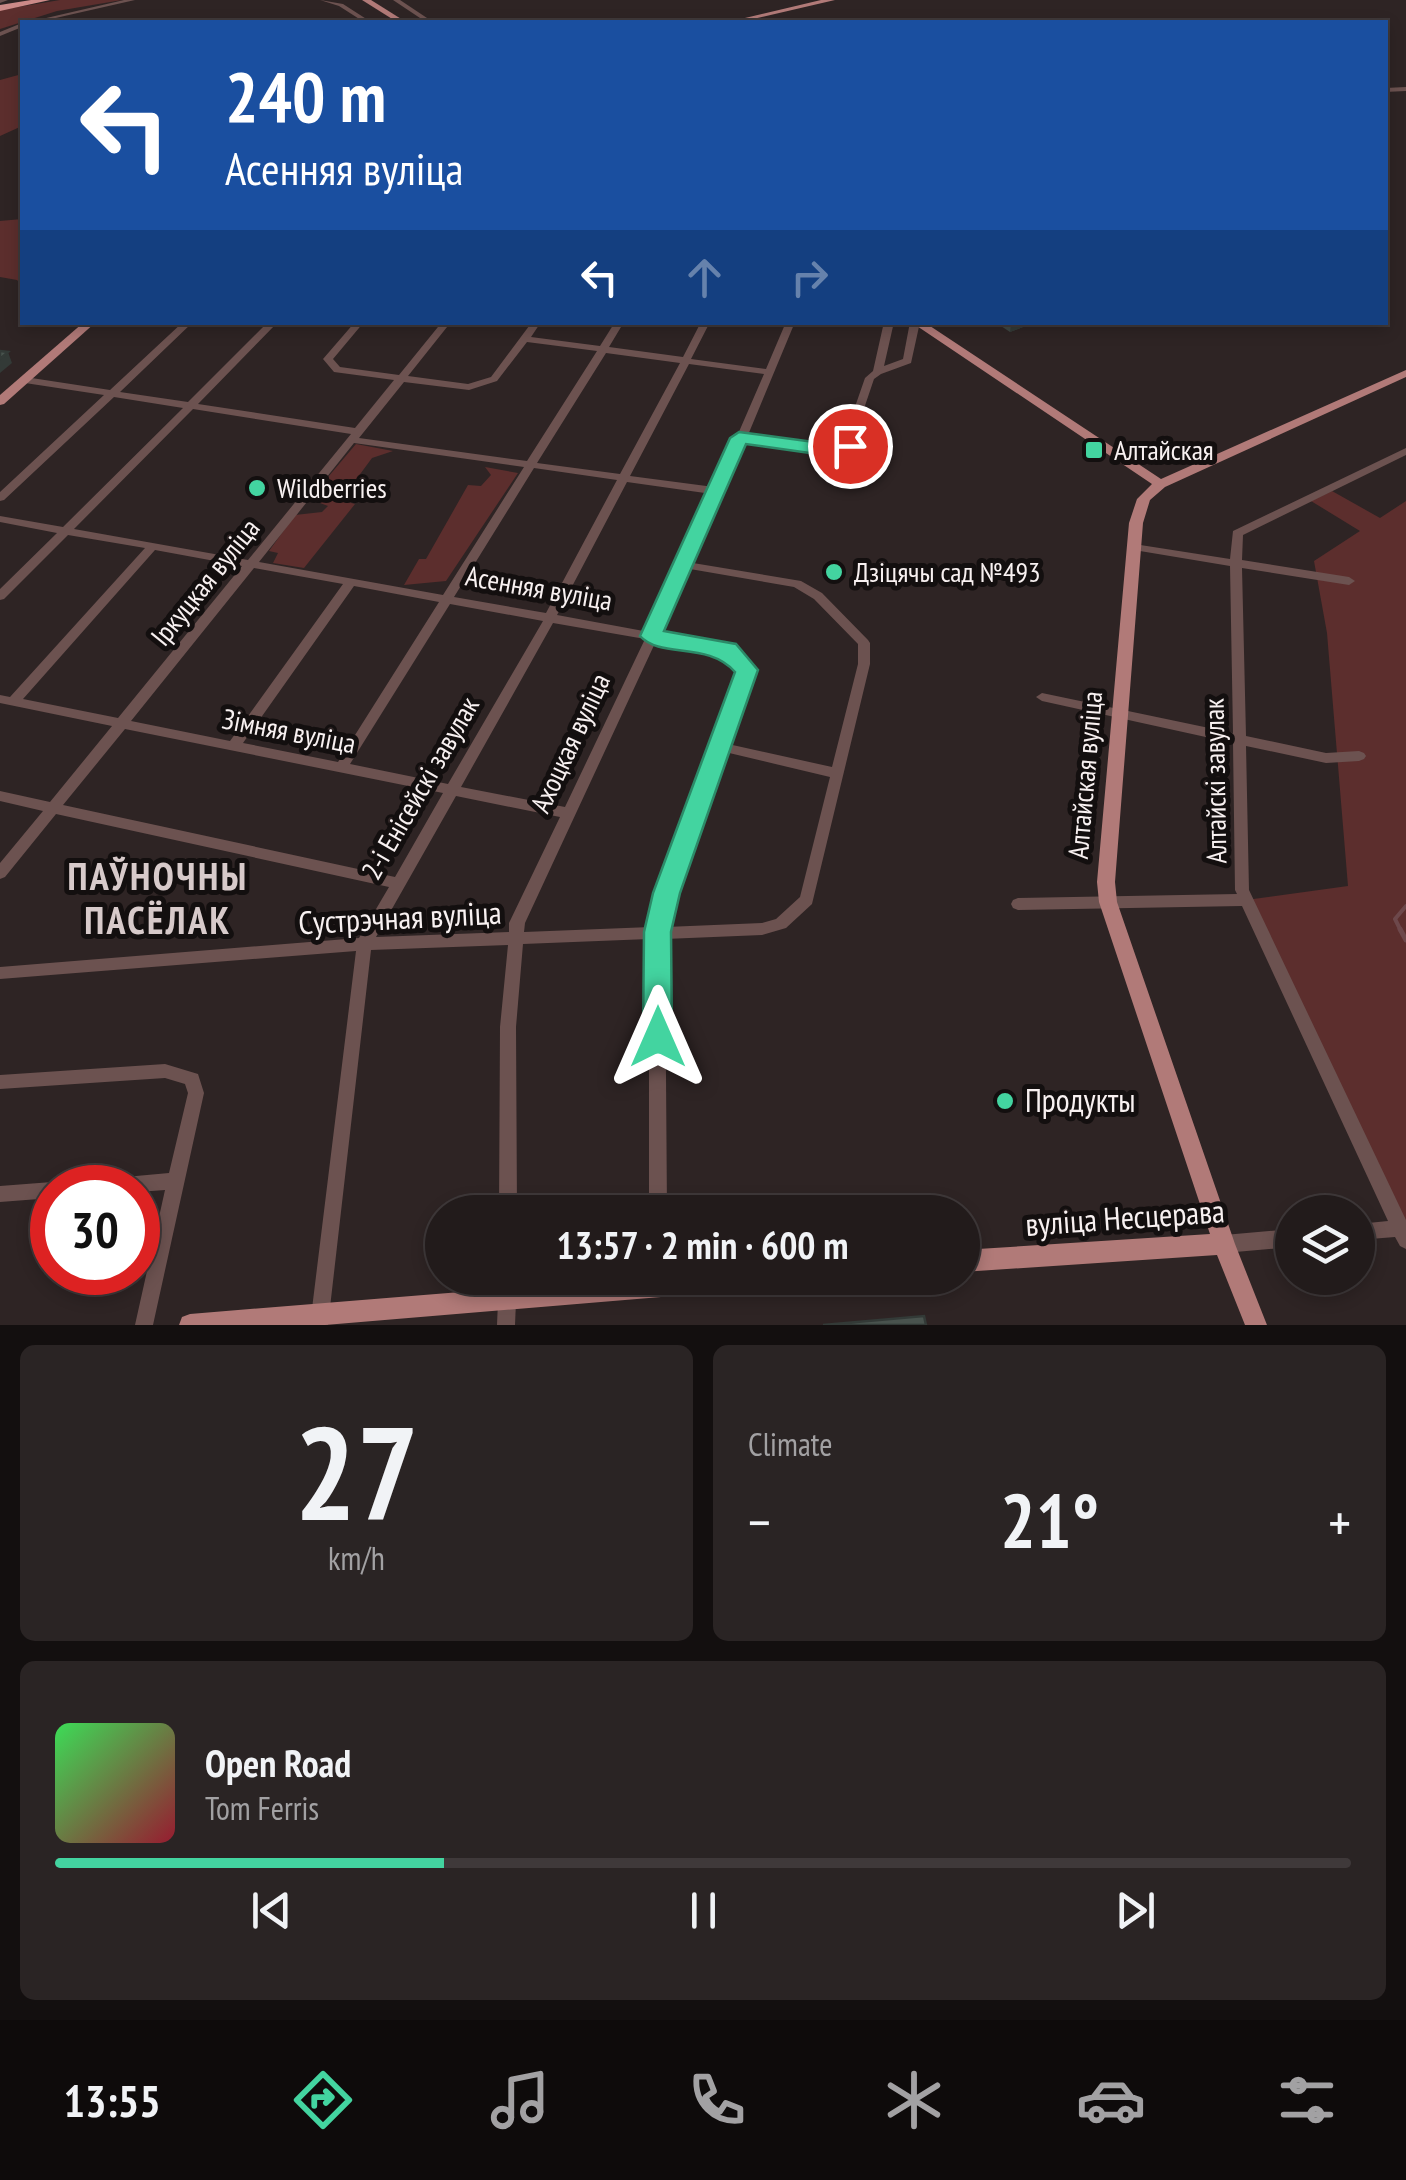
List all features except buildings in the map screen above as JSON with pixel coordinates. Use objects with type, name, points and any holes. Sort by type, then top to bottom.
[{"type":"highway","points":[[1,3],[23,0]]},
{"type":"highway","points":[[1,3],[45,0]]},
{"type":"main road","points":[[359,0],[391,20]]},
{"type":"main road","points":[[366,0],[399,20]]},
{"type":"main road","points":[[741,20],[831,0]]},
{"type":"main road","points":[[0,400],[88,325]]},
{"type":"main road","points":[[920,325],[1160,484],[1406,373]]},
{"type":"main road","name":"Алтайская вуліца","points":[[1160,484],[1140,507],[1134,548],[1106,882],[1108,902],[1224,1244],[1256,1325]]},
{"type":"main road","name":"вуліца Несцерава","points":[[980,1260],[1224,1244]]},
{"type":"main road","points":[[190,1325],[320,1320],[472,1295]]},
{"type":"street","points":[[41,20],[132,0]]},
{"type":"street","points":[[327,0],[364,20]]},
{"type":"street","points":[[396,0],[427,20]]},
{"type":"street","points":[[0,498],[186,325]]},
{"type":"street","points":[[0,596],[271,325]]},
{"type":"street","points":[[357,325],[328,358],[337,370],[459,388],[494,378],[535,325]]},
{"type":"street","name":"Іркуцкая вуліца","points":[[0,874],[446,325]]},
{"type":"street","points":[[342,766],[618,325]]},
{"type":"street","name":"2-і Енісейскі завулак","points":[[320,1320],[364,944],[550,618],[704,325]]},
{"type":"street","name":"Ахоцкая вуліца","points":[[508,1195],[508,1027],[517,923],[685,565],[790,325]]},
{"type":"street","points":[[878,372],[888,325]]},
{"type":"street","points":[[739,438],[845,452],[870,378],[908,361],[914,325]]},
{"type":"street","points":[[526,340],[768,372]]},
{"type":"street","points":[[25,380],[529,467],[716,491]]},
{"type":"street","name":"Алтайскі завулак","points":[[1403,1234],[1242,890],[1236,564],[1237,533],[1406,451]]},
{"type":"street","name":"Асенняя вуліца","points":[[0,519],[728,650],[744,664],[746,670],[722,747],[667,893],[657,932],[658,1195]]},
{"type":"street","points":[[7,700],[153,546]]},
{"type":"street","points":[[1134,548],[1349,581]]},
{"type":"street","points":[[685,565],[797,584],[818,596],[864,643],[864,664],[836,773],[722,747]]},
{"type":"street","points":[[235,744],[352,581]]},
{"type":"street","points":[[1042,697],[1326,758],[1359,756]]},
{"type":"street","name":"Зімняя вуліца","points":[[7,700],[567,813]]},
{"type":"street","name":"Сустрэчная вуліца","points":[[0,972],[364,944],[762,929],[798,912],[806,900],[836,773]]},
{"type":"street","points":[[0,796],[396,883]]},
{"type":"street","points":[[1018,904],[1246,900]]},
{"type":"street","points":[[0,1082],[164,1071],[192,1079],[196,1093],[144,1325]]},
{"type":"street","points":[[160,1182],[175,1181]]},
{"type":"street","points":[[0,1194],[30,1192]]},
{"type":"street","points":[[1375,1233],[1403,1234]]},
{"type":"street","name":"вуліца Несцерава","points":[[1224,1244],[1275,1240]]},
{"type":"street","points":[[506,1325],[508,1295]]},
{"type":"shaded area","points":[[60,0],[122,0],[57,11],[0,29],[0,10]]},
{"type":"shaded area","points":[[20,75],[20,127],[0,136],[0,80]]},
{"type":"shaded area","points":[[20,219],[20,284],[0,277],[0,221]]},
{"type":"shaded area","points":[[356,444],[393,451],[372,458],[341,500],[355,504],[304,568],[273,563],[278,553],[269,551],[295,515],[322,512],[328,506],[320,503],[331,488],[323,483]]},
{"type":"shaded area","points":[[485,467],[518,473],[446,581],[404,585],[419,559],[426,559],[468,485],[481,486],[491,475]]},
{"type":"shaded area","points":[[1332,491],[1380,518],[1406,501],[1406,1246],[1246,900],[1348,886],[1327,633],[1314,561],[1360,531],[1311,501]]},
{"type":"waterway","points":[[1400,929],[1395,919],[1406,906]]},
{"type":"waterway","points":[[1400,929],[1406,940]]},
{"type":"place","name":"Алтайская","points":[[1094,450]]},
{"type":"place","name":"Wildberries","points":[[257,488]]},
{"type":"place","name":"Дзіцячы сад №493","points":[[834,572]]},
{"type":"place","name":"Продукты","points":[[1005,1101]]},
{"type":"district","name":"ПАЎНОЧНЫ ПАСЁЛАК","points":[[158,899]]},
{"type":"route","points":[[658,1037],[657,932],[667,893],[722,747],[746,670],[737,655],[728,650],[651,636],[702,530],[739,438],[845,452],[850,446]]}]
